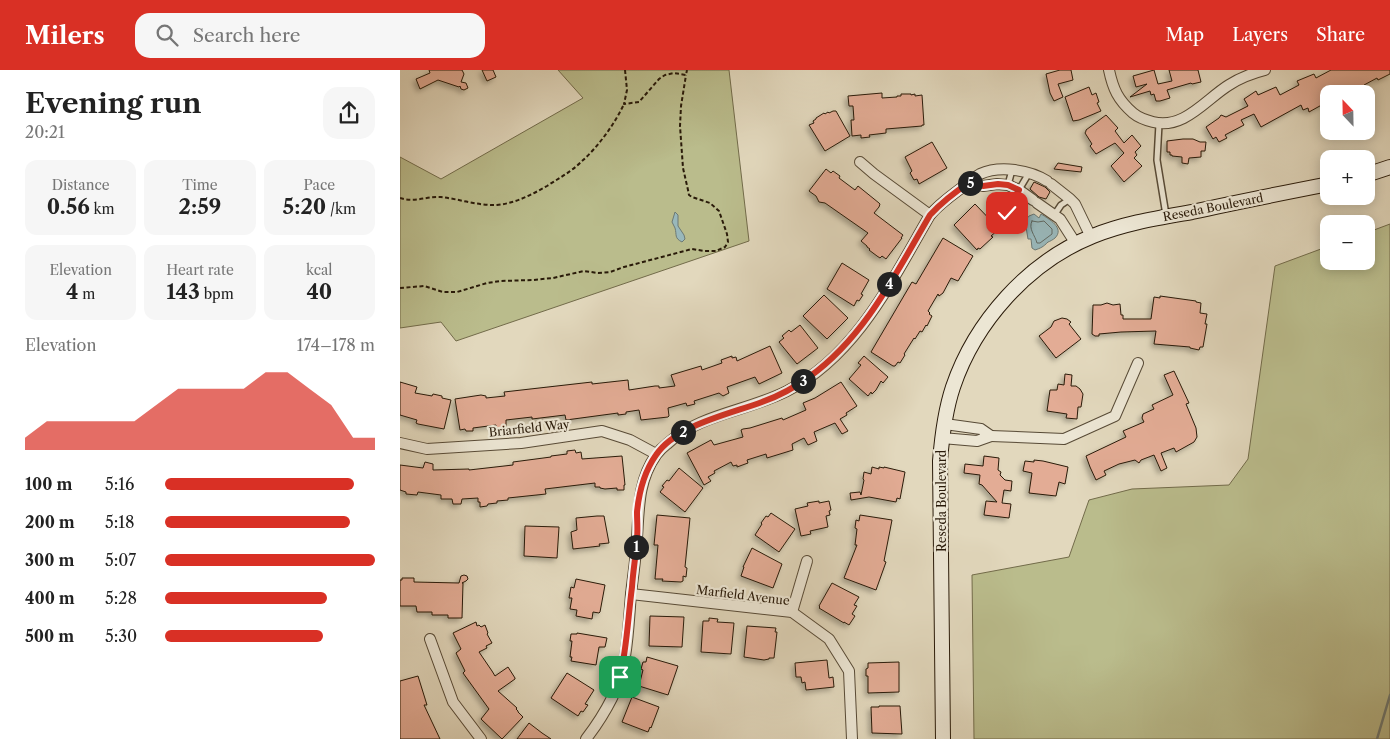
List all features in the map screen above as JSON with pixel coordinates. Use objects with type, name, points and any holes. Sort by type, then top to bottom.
[{"type":"main road","points":[[1375,172],[1390,167]]},
{"type":"main road","name":"Reseda Boulevard","points":[[943,739],[940,461],[942,438],[948,405],[958,372],[973,343],[991,315],[1036,270],[1054,257],[1091,237],[1130,224],[1320,186]]},
{"type":"street","points":[[1109,70],[1112,86],[1124,105],[1139,118],[1159,124],[1180,120],[1196,111],[1228,85],[1255,72],[1265,70]]},
{"type":"street","points":[[860,162],[930,215]]},
{"type":"street","points":[[586,739],[613,696],[620,677],[625,656],[637,538],[637,513],[641,487],[656,454],[680,433],[695,425],[763,402],[787,391],[829,361],[847,344],[867,319],[930,215],[951,195],[980,174],[995,170],[1012,170],[1039,176],[1075,204],[1091,237]]},
{"type":"street","points":[[970,182],[983,186],[1008,185],[1019,190],[1055,214],[1065,225],[1076,244]]},
{"type":"street","points":[[942,438],[977,441],[991,436],[1064,439],[1115,416],[1138,363]]},
{"type":"street","points":[[944,424],[981,429],[991,436]]},
{"type":"street","name":"Briarfield Way","points":[[400,443],[427,449],[521,442],[602,431],[630,440],[656,454]]},
{"type":"street","points":[[792,612],[807,561]]},
{"type":"street","name":"Marfield Avenue","points":[[631,594],[792,612],[829,639],[849,671],[852,739]]},
{"type":"street","points":[[430,639],[453,702],[481,739]]},
{"type":"lane","points":[[1159,124],[1157,160],[1166,217]]},
{"type":"lane","points":[[1008,185],[1012,170]]},
{"type":"lane","points":[[1011,227],[1007,213],[1008,208],[1030,173]]},
{"type":"lane","points":[[1055,214],[1061,205],[1070,199]]},
{"type":"path","points":[[400,198],[413,201],[435,197],[496,205],[529,196],[565,175],[582,161],[598,143],[624,104],[627,90],[626,70]]},
{"type":"path","points":[[400,288],[424,286],[443,292],[457,292],[500,281],[553,278],[584,271],[610,272],[692,249],[716,251],[725,247],[728,242],[727,234],[719,211],[710,204],[692,198],[688,190],[683,168],[680,126],[687,70]]},
{"type":"path","points":[[624,104],[640,102],[659,79],[665,75],[674,73],[686,75]]},
{"type":"green space","points":[[558,70],[729,70],[749,241],[456,341],[441,322],[400,328],[400,157],[441,179],[583,98]]},
{"type":"green space","points":[[1390,224],[1390,739],[974,739],[972,575],[1069,557],[1089,500],[1132,489],[1229,485],[1248,459],[1275,266],[1320,249],[1320,270],[1375,270],[1375,230]]},
{"type":"water","points":[[675,212],[678,215],[678,226],[685,239],[682,242],[677,238],[672,222]]},
{"type":"water","points":[[1034,214],[1039,218],[1041,214],[1048,218],[1055,224],[1058,231],[1054,238],[1035,250],[1032,248],[1031,239],[1028,239],[1025,221]]},
{"type":"building","points":[[429,70],[462,70],[464,74],[461,82],[466,83],[468,88],[464,90],[460,86],[438,80],[420,89],[416,79],[430,73]]},
{"type":"building","points":[[482,70],[493,70],[496,77],[487,81]]},
{"type":"building","points":[[1060,70],[1071,70],[1073,80],[1058,84],[1063,97],[1054,101],[1050,93],[1046,74]]},
{"type":"building","points":[[1154,70],[1158,84],[1172,81],[1169,70],[1198,70],[1201,82],[1167,90],[1170,98],[1160,101],[1156,101],[1154,94],[1151,95],[1150,91],[1130,97],[1147,84],[1136,87],[1133,76]]},
{"type":"building","points":[[1331,70],[1390,70],[1390,74],[1364,85],[1320,85],[1320,106],[1309,112],[1308,108],[1303,110],[1301,105],[1261,127],[1254,114],[1241,120],[1244,125],[1225,135],[1227,138],[1219,142],[1216,137],[1213,139],[1206,127],[1221,115],[1226,117],[1248,106],[1244,99],[1256,91],[1258,95],[1276,87],[1280,95],[1299,85],[1297,81],[1314,74],[1316,78]]},
{"type":"building","points":[[1089,87],[1092,95],[1096,93],[1099,102],[1097,103],[1101,111],[1073,121],[1065,97]]},
{"type":"building","points":[[882,93],[882,98],[897,97],[901,96],[901,94],[922,95],[924,125],[886,129],[886,133],[869,135],[870,137],[852,136],[851,120],[854,120],[853,106],[849,106],[848,96]]},
{"type":"building","points":[[836,111],[850,136],[825,151],[809,125],[814,123],[813,121],[816,118],[824,113]]},
{"type":"building","points":[[1106,115],[1118,128],[1115,131],[1124,143],[1132,135],[1141,146],[1135,152],[1137,155],[1134,158],[1142,166],[1124,182],[1111,166],[1124,153],[1115,143],[1096,154],[1090,146],[1092,144],[1085,133],[1086,130]]},
{"type":"building","points":[[1183,139],[1206,142],[1205,151],[1201,151],[1201,157],[1189,158],[1188,164],[1182,163],[1182,157],[1172,156],[1170,152],[1167,152],[1167,141]]},
{"type":"building","points":[[932,142],[947,168],[919,184],[917,179],[914,180],[910,173],[912,171],[905,157]]},
{"type":"building","points":[[1058,163],[1082,167],[1081,172],[1054,169]]},
{"type":"building","points":[[826,169],[840,176],[839,178],[855,190],[858,186],[879,203],[879,207],[874,213],[903,235],[886,259],[882,256],[880,258],[877,256],[861,241],[868,233],[825,203],[819,202],[816,196],[809,191]]},
{"type":"building","points":[[1034,182],[1045,187],[1050,192],[1046,199],[1039,197],[1030,189]]},
{"type":"building","points":[[975,204],[999,229],[991,236],[993,237],[977,250],[954,225]]},
{"type":"building","points":[[943,238],[973,256],[958,281],[951,278],[943,293],[939,296],[938,294],[928,311],[932,316],[927,326],[914,338],[900,363],[898,362],[893,366],[871,352],[912,282],[916,284]]},
{"type":"building","points":[[842,263],[869,280],[861,294],[863,295],[854,306],[827,289]]},
{"type":"building","points":[[824,295],[848,318],[827,339],[803,316]]},
{"type":"building","points":[[1160,296],[1201,303],[1200,313],[1207,314],[1203,347],[1200,347],[1199,350],[1190,347],[1154,344],[1156,331],[1121,332],[1099,334],[1099,336],[1092,334],[1093,305],[1120,304],[1123,319],[1151,319],[1154,297],[1160,298]]},
{"type":"building","points":[[1062,318],[1071,322],[1069,324],[1081,339],[1056,358],[1039,336],[1051,327],[1054,321]]},
{"type":"building","points":[[800,325],[818,348],[797,364],[779,342],[784,338],[782,336],[789,330],[791,332]]},
{"type":"building","points":[[770,346],[782,373],[759,384],[755,377],[727,387],[729,393],[723,396],[719,393],[694,401],[695,404],[687,406],[686,403],[668,408],[668,417],[641,420],[639,410],[626,412],[626,414],[618,415],[618,413],[566,420],[565,415],[532,419],[532,417],[506,420],[506,427],[496,428],[496,425],[473,428],[473,431],[460,430],[455,399],[481,395],[486,396],[486,398],[505,396],[504,392],[592,382],[592,384],[628,380],[629,390],[655,386],[659,386],[659,388],[675,386],[671,375],[701,366],[702,370],[722,363],[721,360],[732,356],[732,358],[736,357],[737,361]]},
{"type":"building","points":[[864,356],[888,377],[883,383],[881,381],[876,390],[868,396],[849,379],[861,365],[858,363]]},
{"type":"building","points":[[1174,371],[1189,403],[1186,404],[1196,428],[1197,437],[1194,442],[1176,452],[1174,448],[1161,453],[1167,468],[1161,471],[1154,455],[1141,460],[1139,463],[1135,460],[1119,464],[1104,471],[1106,475],[1096,480],[1086,456],[1126,437],[1123,431],[1144,422],[1143,414],[1154,409],[1152,405],[1173,395],[1164,375]]},
{"type":"building","points":[[1065,374],[1072,375],[1071,386],[1076,386],[1083,394],[1081,407],[1078,407],[1077,419],[1066,418],[1067,414],[1047,411],[1050,390],[1057,390],[1058,384],[1064,385]]},
{"type":"building","points":[[400,382],[417,387],[415,393],[432,396],[433,394],[451,400],[444,429],[418,424],[416,423],[417,420],[400,415]]},
{"type":"building","points":[[841,382],[857,406],[840,419],[848,431],[842,434],[835,423],[814,432],[817,441],[808,445],[804,438],[792,444],[793,450],[767,458],[766,454],[747,460],[748,463],[737,467],[737,465],[733,466],[731,462],[714,471],[715,473],[708,477],[711,481],[704,485],[687,453],[711,440],[714,445],[743,437],[741,430],[743,429],[782,418],[783,420],[806,410],[803,403]]},
{"type":"building","points":[[575,450],[576,453],[581,452],[582,459],[622,456],[624,490],[595,487],[595,483],[545,489],[546,494],[508,498],[508,500],[497,501],[497,503],[480,507],[478,498],[462,499],[461,504],[453,504],[452,499],[441,499],[441,495],[418,492],[417,495],[406,494],[406,492],[400,490],[400,465],[423,468],[425,462],[433,464],[433,470],[469,470],[513,465],[513,462],[567,454],[567,451]]},
{"type":"building","points":[[984,456],[999,458],[998,470],[1001,472],[1000,475],[1005,480],[1012,481],[1011,491],[1004,490],[1002,503],[1011,504],[1009,518],[984,515],[986,501],[997,502],[979,484],[980,475],[964,473],[965,464],[983,466]]},
{"type":"building","points":[[1034,460],[1068,467],[1065,484],[1059,482],[1056,496],[1029,493],[1032,473],[1023,471],[1025,461],[1034,462]]},
{"type":"building","points":[[872,467],[879,469],[879,467],[884,467],[905,472],[900,499],[897,498],[896,502],[869,497],[851,500],[850,493],[860,492],[861,495],[864,472],[871,474]]},
{"type":"building","points":[[679,468],[703,488],[685,512],[660,492],[664,487],[662,486],[667,480],[669,481]]},
{"type":"building","points":[[819,501],[819,503],[829,501],[830,515],[826,516],[828,527],[810,531],[811,534],[801,536],[795,509],[808,506],[807,503]]},
{"type":"building","points":[[771,513],[795,529],[779,552],[755,535],[766,516],[768,517]]},
{"type":"building","points":[[657,515],[690,518],[685,567],[687,568],[686,577],[683,576],[683,581],[681,582],[655,579],[658,545],[654,545]]},
{"type":"building","points":[[860,515],[892,520],[884,561],[886,562],[876,590],[844,578],[857,545],[855,545],[857,529],[855,528],[856,520],[859,521]]},
{"type":"building","points":[[604,516],[609,543],[573,549],[571,532],[577,530],[576,518]]},
{"type":"building","points":[[525,526],[559,527],[557,558],[524,556]]},
{"type":"building","points":[[752,548],[782,564],[773,588],[741,576]]},
{"type":"building","points":[[464,575],[468,579],[462,583],[462,618],[448,618],[448,615],[432,615],[432,612],[417,612],[416,606],[400,606],[400,580],[402,578],[414,578],[414,582],[459,583],[461,576]]},
{"type":"building","points":[[576,579],[605,585],[600,612],[593,612],[592,619],[576,616],[577,610],[570,609],[571,587],[574,588]]},
{"type":"building","points":[[832,583],[859,597],[854,605],[857,606],[852,614],[855,616],[849,625],[819,608]]},
{"type":"building","points":[[650,616],[684,617],[682,647],[649,646]]},
{"type":"building","points":[[709,618],[718,619],[717,622],[734,623],[731,654],[701,652],[703,621],[709,621]]},
{"type":"building","points":[[476,622],[477,626],[485,625],[492,643],[479,652],[495,676],[508,667],[515,678],[498,691],[517,708],[523,717],[502,739],[481,719],[489,709],[463,673],[465,671],[456,653],[461,649],[453,633]]},
{"type":"building","points":[[747,626],[776,628],[774,658],[764,660],[744,657]]},
{"type":"building","points":[[577,633],[607,638],[605,647],[599,647],[596,665],[571,661],[571,634]]},
{"type":"building","points":[[647,657],[678,666],[668,695],[639,686],[643,670],[641,669]]},
{"type":"building","points":[[827,660],[829,678],[833,677],[834,687],[806,690],[805,682],[802,683],[801,677],[796,677],[795,663]]},
{"type":"building","points":[[899,662],[899,692],[868,693],[866,669],[868,668],[868,663]]},
{"type":"building","points":[[567,673],[594,690],[585,704],[588,705],[578,716],[551,698]]},
{"type":"building","points":[[418,676],[427,705],[424,705],[440,739],[400,739],[400,681]]},
{"type":"building","points":[[632,697],[659,707],[648,732],[622,722]]},
{"type":"building","points":[[900,706],[902,734],[872,733],[871,707]]},
{"type":"building","points":[[529,723],[542,733],[551,739],[517,739]]},
{"type":"waterway","points":[[1377,739],[1390,695]]},
{"type":"route","points":[[620,677],[625,656],[637,538],[637,513],[641,487],[656,454],[680,433],[695,425],[763,402],[787,391],[829,361],[847,344],[867,319],[930,215],[951,195],[970,182],[983,186],[1008,185],[1019,190],[1007,213]]}]
